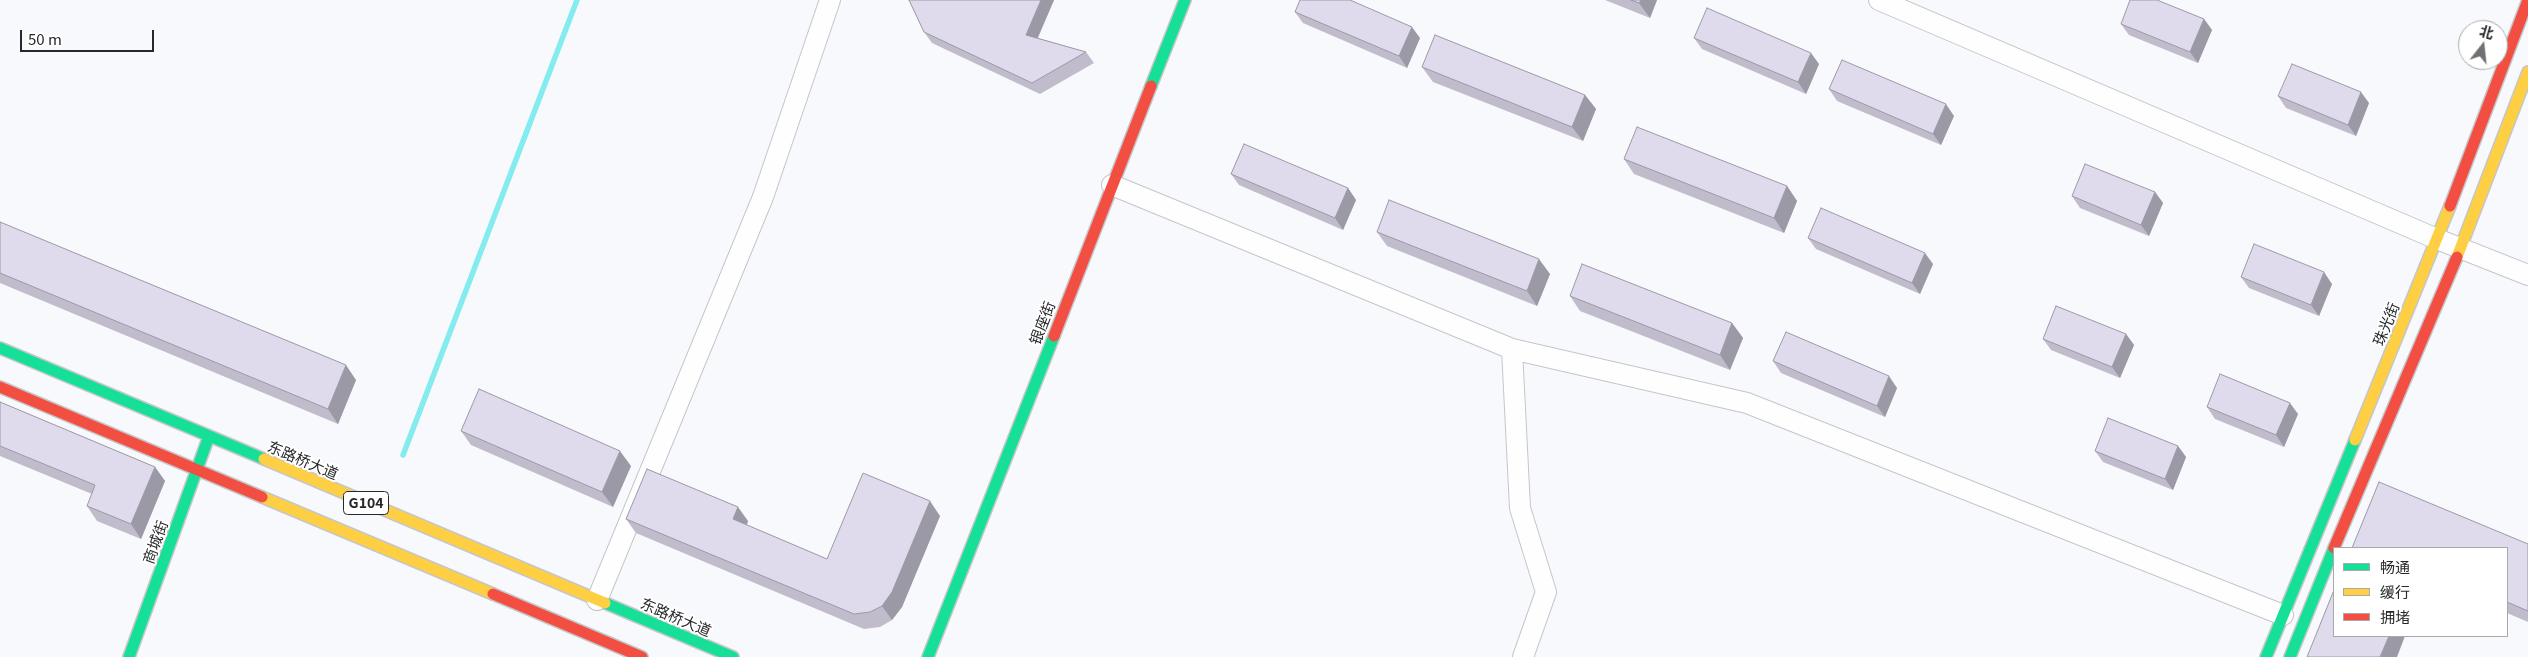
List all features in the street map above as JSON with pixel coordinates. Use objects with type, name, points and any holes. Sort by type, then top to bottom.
[{"type":"main road","name":"银座街","points":[[928,657],[1185,0]]},
{"type":"main road","name":"珠光街","points":[[2266,657],[2437,239],[2528,0]]},
{"type":"main road","points":[[2334,547],[2461,248],[2528,72]]},
{"type":"main road","name":"东路桥大道","points":[[0,348],[733,657]]},
{"type":"main road","name":"G104","points":[[0,388],[642,657]]},
{"type":"main road","name":"商城街","points":[[129,657],[210,436]]},
{"type":"main road","points":[[2290,657],[2333,550]]},
{"type":"street","points":[[597,600],[763,198],[830,0]]},
{"type":"street","points":[[1879,0],[2437,239],[2528,275]]},
{"type":"street","points":[[1112,185],[1512,349],[1747,403],[2283,615]]},
{"type":"street","points":[[1512,349],[1520,508],[1546,592],[1523,657]]},
{"type":"building","points":[[909,0],[1041,0],[1026,35],[1086,52],[1032,83],[924,32]]},
{"type":"building","points":[[1300,0],[1350,0],[1412,27],[1399,56],[1295,12]]},
{"type":"building","points":[[2130,0],[2157,0],[2204,19],[2190,52],[2121,24]]},
{"type":"building","points":[[1707,8],[1811,53],[1798,82],[1694,38]]},
{"type":"building","points":[[1435,35],[1585,95],[1572,127],[1422,67]]},
{"type":"building","points":[[1842,60],[1946,104],[1933,134],[1829,89]]},
{"type":"building","points":[[2292,64],[2361,92],[2348,125],[2278,96]]},
{"type":"building","points":[[1637,127],[1787,186],[1774,218],[1624,159]]},
{"type":"building","points":[[1244,144],[1348,188],[1335,218],[1231,174]]},
{"type":"building","points":[[2085,164],[2155,192],[2141,225],[2072,196]]},
{"type":"building","points":[[1389,200],[1539,259],[1527,291],[1377,232]]},
{"type":"building","points":[[1821,208],[1925,253],[1912,283],[1808,238]]},
{"type":"building","points":[[0,222],[346,365],[328,409],[0,273]]},
{"type":"building","points":[[2254,244],[2324,272],[2311,305],[2241,277]]},
{"type":"building","points":[[1582,264],[1732,323],[1720,355],[1570,296]]},
{"type":"building","points":[[2056,306],[2126,334],[2112,367],[2043,339]]},
{"type":"building","points":[[1786,332],[1889,376],[1877,406],[1773,361]]},
{"type":"building","points":[[2220,374],[2290,403],[2276,435],[2207,407]]},
{"type":"building","points":[[479,389],[620,451],[602,492],[461,431]]},
{"type":"building","points":[[0,402],[155,467],[131,524],[87,506],[95,485],[0,446]]},
{"type":"building","points":[[2108,418],[2178,446],[2165,479],[2095,451]]},
{"type":"building","points":[[647,469],[738,507],[733,519],[827,559],[863,473],[930,501],[892,592],[882,606],[870,612],[854,614],[626,519]]},
{"type":"building","points":[[2379,482],[2528,544],[2528,611],[2508,602],[2508,547],[2352,547]]},
{"type":"building","points":[[2333,592],[2333,637],[2389,637],[2380,657],[2307,657]]},
{"type":"waterway","points":[[403,455],[577,0]]},
{"type":"traffic: fast","points":[[1151,86],[1185,0]]},
{"type":"traffic: fast","points":[[928,657],[1054,336]]},
{"type":"traffic: fast","points":[[0,348],[264,459]]},
{"type":"traffic: fast","points":[[129,657],[209,436]]},
{"type":"traffic: fast","points":[[2266,657],[2355,440]]},
{"type":"traffic: fast","points":[[2290,657],[2333,550]]},
{"type":"traffic: fast","points":[[605,603],[733,657]]},
{"type":"traffic: slow","points":[[2457,257],[2528,72]]},
{"type":"traffic: slow","points":[[2355,440],[2450,206]]},
{"type":"traffic: slow","points":[[264,459],[605,603]]},
{"type":"traffic: slow","points":[[262,497],[493,594]]},
{"type":"traffic: jam","points":[[2450,206],[2528,0]]},
{"type":"traffic: jam","points":[[1054,336],[1151,86]]},
{"type":"traffic: jam","points":[[2334,547],[2457,257]]},
{"type":"traffic: jam","points":[[0,387],[262,497]]},
{"type":"traffic: jam","points":[[493,594],[642,657]]}]
